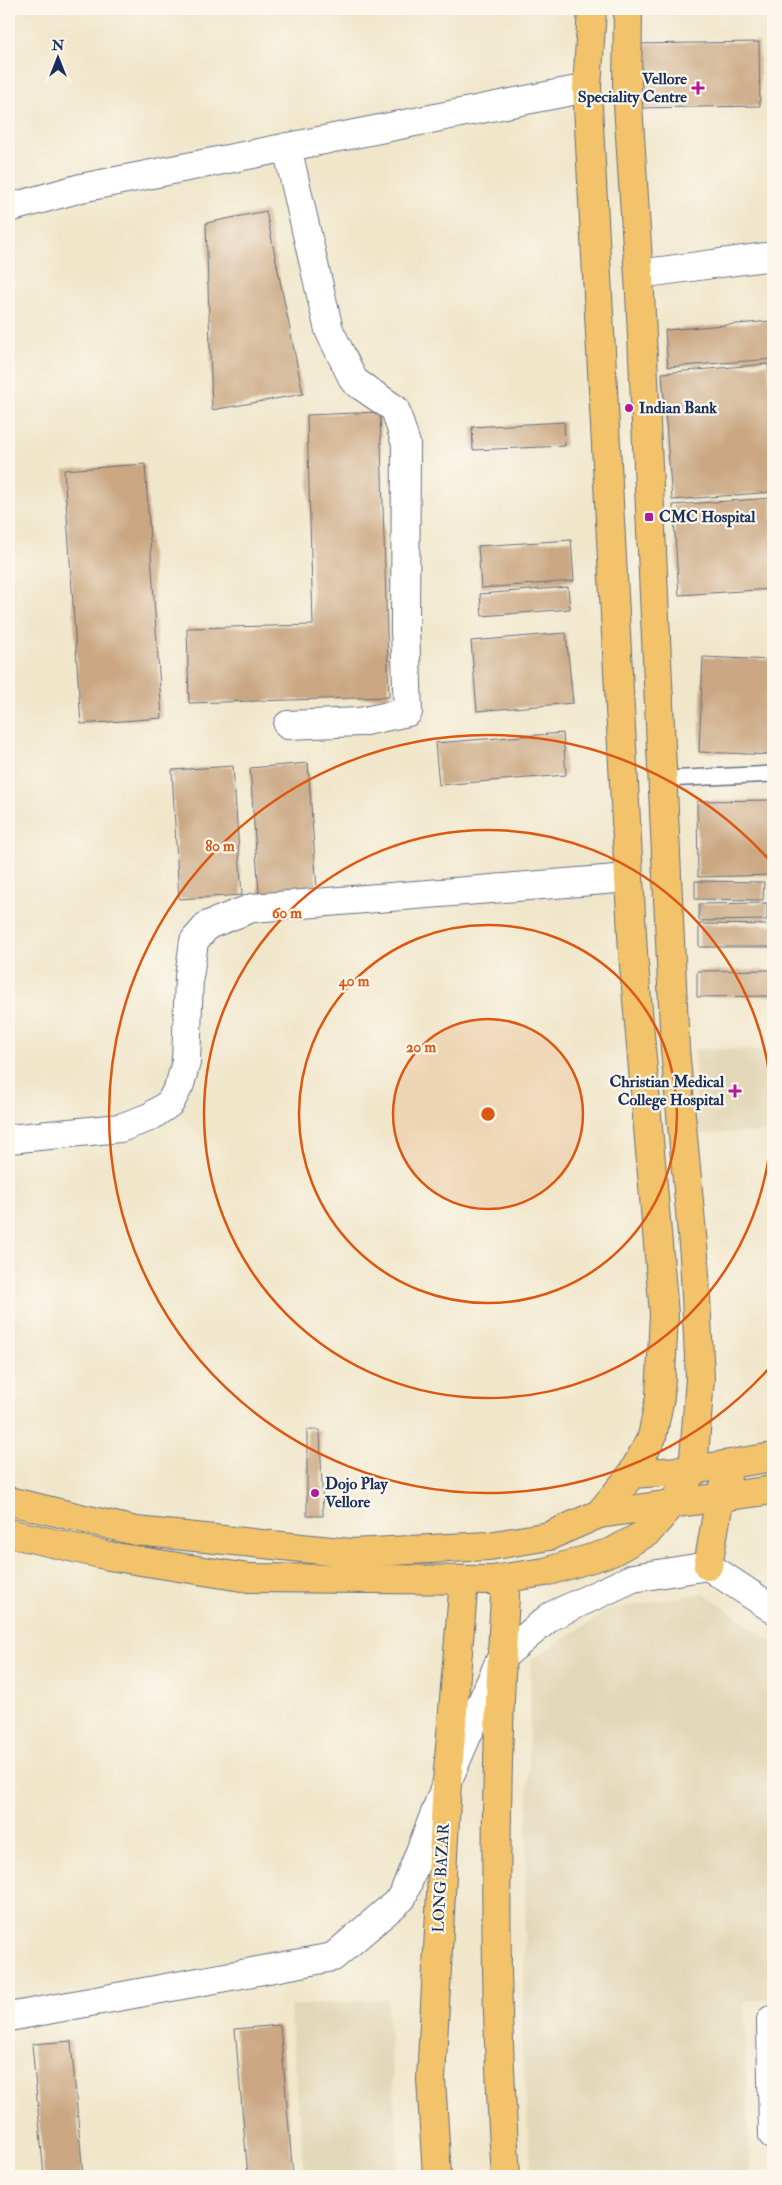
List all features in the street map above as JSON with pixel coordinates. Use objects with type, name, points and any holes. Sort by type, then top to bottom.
[{"type":"main road","points":[[592,9],[586,88],[633,953],[664,1314],[660,1397],[652,1437],[632,1474],[599,1514]]},
{"type":"main road","points":[[9,1534],[109,1556],[248,1578],[464,1580],[506,1578],[545,1572],[612,1552],[648,1532],[674,1502],[693,1470],[700,1378],[694,1256],[675,1049],[639,274],[627,88],[628,9]]},
{"type":"main road","points":[[632,1474],[693,1470],[773,1457]]},
{"type":"main road","points":[[708,1566],[720,1496],[734,1464]]},
{"type":"main road","points":[[9,1500],[136,1530],[351,1553],[489,1546],[549,1536],[599,1514],[674,1502],[773,1490]]},
{"type":"main road","points":[[506,1578],[501,1658],[495,1860],[500,2085],[506,2176]]},
{"type":"main road","name":"LONG BAZAR","points":[[438,2176],[431,2079],[447,1782],[464,1580]]},
{"type":"street","points":[[9,208],[81,188],[586,88]]},
{"type":"street","points":[[287,147],[329,330],[354,381],[395,409],[406,444],[405,629],[408,712],[360,722],[288,725]]},
{"type":"street","points":[[639,274],[773,256]]},
{"type":"street","points":[[9,1139],[120,1128],[150,1117],[170,1103],[180,1084],[186,1062],[189,977],[194,941],[208,925],[252,908],[629,878]]},
{"type":"street","points":[[9,2017],[333,1957],[402,1898],[447,1782],[501,1658],[551,1616],[633,1578],[708,1566],[773,1609]]},
{"type":"street","points":[[773,2020],[770,2020],[773,2135]]},
{"type":"lane","points":[[663,779],[773,774]]},
{"type":"shaded area","name":"Christian Medical College Hospital","points":[[695,1049],[773,1050],[773,1192],[770,1132],[697,1134]]},
{"type":"shaded area","points":[[703,1593],[773,1643],[773,1999],[744,2001],[750,2176],[532,2176],[522,2051],[531,1660],[609,1610]]},
{"type":"shaded area","points":[[387,1999],[400,2176],[304,2176],[290,2006]]},
{"type":"building","points":[[759,42],[760,106],[635,108],[635,44]]},
{"type":"building","points":[[266,211],[303,394],[212,410],[206,223]]},
{"type":"building","points":[[773,321],[773,359],[668,367],[665,330]]},
{"type":"building","points":[[768,364],[773,420],[773,492],[672,500],[662,373]]},
{"type":"building","points":[[380,412],[389,697],[189,703],[187,628],[313,625],[307,415]]},
{"type":"building","points":[[564,422],[565,446],[473,450],[472,427]]},
{"type":"building","points":[[145,464],[162,718],[81,724],[64,470]]},
{"type":"building","points":[[772,498],[773,589],[679,595],[673,505]]},
{"type":"building","points":[[571,540],[574,581],[481,588],[478,546]]},
{"type":"building","points":[[568,587],[570,609],[482,616],[480,594]]},
{"type":"building","points":[[566,633],[573,703],[477,711],[471,641]]},
{"type":"building","points":[[703,657],[773,660],[773,755],[699,752]]},
{"type":"building","points":[[563,733],[566,775],[439,785],[435,743]]},
{"type":"building","points":[[308,763],[317,890],[259,894],[250,768]]},
{"type":"building","points":[[233,766],[242,895],[179,899],[172,770]]},
{"type":"building","points":[[773,800],[773,875],[698,877],[697,801]]},
{"type":"building","points":[[695,881],[764,882],[763,900],[695,899]]},
{"type":"building","points":[[767,903],[767,920],[699,921],[699,904]]},
{"type":"building","points":[[699,924],[773,925],[773,947],[699,947]]},
{"type":"building","points":[[773,970],[773,996],[697,997],[697,971]]},
{"type":"building","name":"Dojo Play Vellore","points":[[307,1430],[320,1430],[323,1516],[307,1516]]},
{"type":"building","points":[[280,2025],[293,2176],[248,2176],[235,2029]]},
{"type":"building","points":[[71,2041],[83,2176],[44,2176],[32,2044]]},
{"type":"place","name":"Vellore Speciality Centre","points":[[698,88]]},
{"type":"place","name":"Indian Bank","points":[[629,408]]},
{"type":"place","name":"CMC Hospital","points":[[649,517]]},
{"type":"place","name":"Christian Medical College Hospital","points":[[735,1091]]},
{"type":"place","name":"Dojo Play Vellore","points":[[315,1493]]}]
